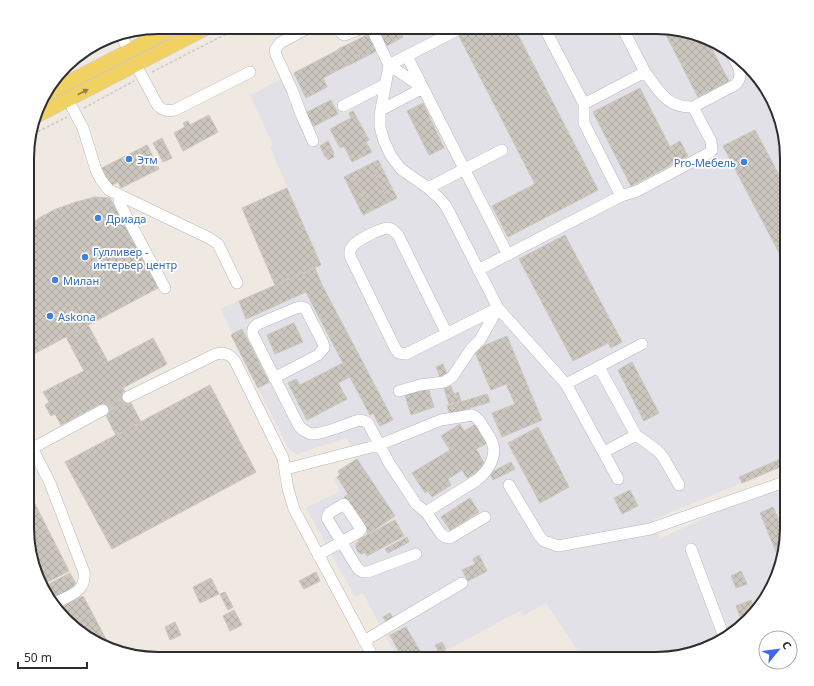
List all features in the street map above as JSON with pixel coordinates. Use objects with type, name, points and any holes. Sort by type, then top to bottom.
[{"type":"main road","points":[[55,89],[162,34]]},
{"type":"main road","points":[[42,113],[195,34]]},
{"type":"lane","points":[[297,34],[280,43],[275,50],[313,141]]},
{"type":"lane","points":[[374,34],[389,65],[423,88]]},
{"type":"lane","points":[[389,65],[449,34]]},
{"type":"lane","points":[[548,34],[584,104],[584,123],[621,196]]},
{"type":"lane","points":[[626,34],[645,72],[664,97],[671,103],[684,107],[693,107],[739,81],[740,69],[738,65]]},
{"type":"lane","points":[[123,39],[129,51]]},
{"type":"lane","points":[[407,56],[508,255]]},
{"type":"lane","points":[[136,65],[158,106],[163,110],[168,111],[175,110],[250,72]]},
{"type":"lane","points":[[389,65],[381,110],[380,126],[381,134],[391,156],[401,169],[428,188],[446,206],[498,308],[566,384],[618,479]]},
{"type":"lane","points":[[584,104],[645,72]]},
{"type":"lane","points":[[343,106],[386,84]]},
{"type":"lane","points":[[381,110],[423,88]]},
{"type":"lane","points":[[68,100],[83,128],[96,170],[101,180],[109,190],[214,241],[218,244],[237,283]]},
{"type":"lane","points":[[478,270],[621,196],[637,191],[709,153],[712,150],[711,141],[693,107]]},
{"type":"lane","points":[[428,188],[502,150]]},
{"type":"lane","points":[[120,196],[120,204],[165,288]]},
{"type":"lane","points":[[447,334],[398,235],[394,230],[389,228],[384,229],[356,242],[352,246],[349,251],[350,256],[396,350],[399,353],[406,354],[447,334],[498,308]]},
{"type":"lane","points":[[274,378],[318,355],[324,348],[323,343],[304,308],[296,308],[264,321],[254,327],[252,331],[252,335],[274,378],[299,426],[304,431],[312,434],[359,420],[364,421],[372,427],[379,446],[416,504],[426,512],[441,534],[445,537],[449,538],[485,517]]},
{"type":"lane","points":[[399,391],[427,383],[444,382],[452,377],[471,349],[480,340],[498,308]]},
{"type":"lane","points":[[566,384],[642,344]]},
{"type":"lane","points":[[128,397],[216,354],[227,354],[231,356],[235,361],[279,448],[286,469],[288,489],[294,509],[370,652]]},
{"type":"lane","points":[[599,367],[636,435],[658,451],[679,485]]},
{"type":"lane","points":[[34,447],[103,410]]},
{"type":"lane","points":[[286,469],[379,446],[441,420],[472,415],[479,420],[492,442],[494,449],[489,468],[477,480],[426,512]]},
{"type":"lane","points":[[604,452],[636,435]]},
{"type":"lane","points":[[34,456],[50,482],[84,572],[85,579],[81,589],[58,601]]},
{"type":"lane","points":[[509,485],[540,537],[544,541],[558,546],[650,529],[780,483]]},
{"type":"lane","points":[[318,555],[341,542],[358,569],[363,572],[368,572],[416,554]]},
{"type":"lane","points":[[691,550],[722,633]]},
{"type":"lane","points":[[364,641],[462,583]]},
{"type":"shaded area","points":[[368,34],[664,34],[681,36],[711,47],[732,60],[744,70],[759,89],[767,103],[778,133],[780,150],[780,467],[653,520],[660,539],[721,510],[780,489],[780,536],[778,553],[771,576],[759,597],[744,616],[725,631],[704,643],[681,650],[664,652],[578,652],[546,603],[523,616],[520,611],[443,652],[394,652],[363,593],[355,597],[306,508],[340,491],[334,479],[340,475],[338,471],[359,457],[346,438],[297,454],[289,449],[231,335],[233,334],[220,309],[321,265],[270,147],[273,145],[250,95]]},
{"type":"building","points":[[368,34],[390,34],[394,42],[361,59],[353,42]]},
{"type":"building","points":[[390,34],[401,34],[403,37],[394,42]]},
{"type":"building","points":[[463,34],[518,34],[598,190],[508,237],[492,206],[535,184],[459,36]]},
{"type":"building","points":[[666,34],[681,36],[711,47],[729,81],[698,97]]},
{"type":"building","points":[[353,42],[361,59],[347,66],[338,49]]},
{"type":"building","points":[[338,50],[346,66],[323,78],[327,87],[306,98],[294,73]]},
{"type":"building","points":[[640,88],[670,147],[680,141],[688,156],[631,186],[593,112]]},
{"type":"building","points":[[331,100],[338,114],[312,127],[305,113]]},
{"type":"building","points":[[423,103],[444,148],[429,155],[407,111]]},
{"type":"building","points":[[353,111],[369,140],[366,142],[372,152],[352,162],[344,146],[340,148],[330,129],[351,118],[349,113]]},
{"type":"building","points":[[209,115],[218,132],[183,151],[174,133],[185,127],[183,123],[188,121],[190,125]]},
{"type":"building","points":[[755,130],[780,177],[780,255],[723,146]]},
{"type":"building","points":[[162,138],[172,158],[163,162],[153,143]]},
{"type":"building","points":[[328,141],[334,153],[334,157],[328,160],[320,146]]},
{"type":"building","points":[[147,145],[159,169],[121,188],[118,182],[111,186],[102,168]]},
{"type":"building","points":[[378,160],[397,198],[389,202],[370,164]]},
{"type":"building","points":[[370,164],[389,202],[371,211],[352,173]]},
{"type":"building","points":[[352,173],[371,211],[363,215],[344,177]]},
{"type":"building","points":[[287,188],[321,265],[275,285],[242,208]]},
{"type":"building","name":"Гулливер - интерьер центр","points":[[95,197],[110,198],[158,288],[34,354],[34,222],[56,209]]},
{"type":"building","points":[[565,235],[622,342],[611,348],[608,343],[573,361],[519,259]]},
{"type":"building","points":[[315,268],[322,285],[393,420],[380,426],[373,413],[370,415],[350,377],[338,383],[347,399],[307,420],[288,383],[296,379],[300,385],[343,363],[306,292],[246,319],[239,301]]},
{"type":"building","points":[[294,323],[303,342],[275,354],[267,335]]},
{"type":"building","points":[[88,325],[108,362],[153,338],[167,364],[123,388],[141,422],[116,435],[100,404],[61,425],[55,414],[51,416],[45,405],[49,402],[43,392],[84,371],[66,337]]},
{"type":"building","points":[[242,329],[269,382],[258,388],[231,335]]},
{"type":"building","points":[[507,336],[542,420],[502,437],[492,413],[515,404],[506,384],[491,390],[474,350]]},
{"type":"building","points":[[632,362],[659,413],[644,421],[618,370]]},
{"type":"building","points":[[443,364],[447,374],[440,377],[436,367]]},
{"type":"building","points":[[210,385],[256,472],[112,549],[65,462]]},
{"type":"building","points":[[451,386],[454,394],[458,392],[461,401],[449,404],[444,388]]},
{"type":"building","points":[[428,388],[434,407],[411,415],[405,395]]},
{"type":"building","points":[[487,394],[490,402],[450,414],[447,406]]},
{"type":"building","points":[[460,424],[464,431],[476,424],[487,443],[476,449],[486,466],[467,478],[462,470],[448,479],[451,485],[432,497],[428,491],[425,493],[412,473],[450,450],[441,436]]},
{"type":"building","points":[[538,427],[569,487],[540,503],[508,443]]},
{"type":"building","points":[[357,459],[395,516],[368,534],[344,497],[348,494],[337,477],[340,475],[338,471]]},
{"type":"building","points":[[780,459],[780,467],[742,483],[739,477]]},
{"type":"building","points":[[511,462],[515,469],[493,480],[490,473]]},
{"type":"building","points":[[630,490],[638,506],[622,514],[614,498]]},
{"type":"building","points":[[470,498],[479,512],[450,530],[441,517]]},
{"type":"building","points":[[34,502],[69,571],[47,582],[36,553],[34,536]]},
{"type":"building","points":[[773,507],[780,523],[777,555],[760,513]]},
{"type":"building","points":[[395,520],[404,536],[367,556],[365,552],[362,554],[358,552],[356,543],[359,542],[358,540]]},
{"type":"building","points":[[407,537],[409,542],[388,553],[385,549]]},
{"type":"building","points":[[479,555],[487,571],[468,581],[462,570],[475,564],[473,559]]},
{"type":"building","points":[[741,571],[747,584],[736,588],[731,576]]},
{"type":"building","points":[[316,572],[320,581],[304,589],[299,581]]},
{"type":"building","points":[[70,573],[77,586],[55,597],[48,585]]},
{"type":"building","points":[[211,578],[219,594],[200,603],[193,587]]},
{"type":"building","points":[[225,592],[233,607],[228,610],[220,594]]},
{"type":"building","points":[[83,596],[107,641],[89,631],[76,621],[62,606]]},
{"type":"building","points":[[751,600],[753,605],[741,619],[736,606]]},
{"type":"building","points":[[234,610],[242,625],[230,631],[223,616]]},
{"type":"building","points":[[390,613],[393,618],[386,622],[383,617]]},
{"type":"building","points":[[175,622],[181,635],[170,640],[165,627]]},
{"type":"building","points":[[406,627],[420,651],[399,652],[390,635]]},
{"type":"building","points":[[442,642],[446,649],[438,652],[435,645]]},
{"type":"tunnel","points":[[103,410],[128,397]]},
{"type":"place","name":"Этм","points":[[129,159]]},
{"type":"place","name":"Pro-Мебель","points":[[744,162]]},
{"type":"place","name":"Дриада","points":[[98,218]]},
{"type":"place","name":"Гулливер - интерьер центр","points":[[85,257]]},
{"type":"place","name":"Милан","points":[[55,280]]},
{"type":"place","name":"Askona","points":[[50,316]]}]
